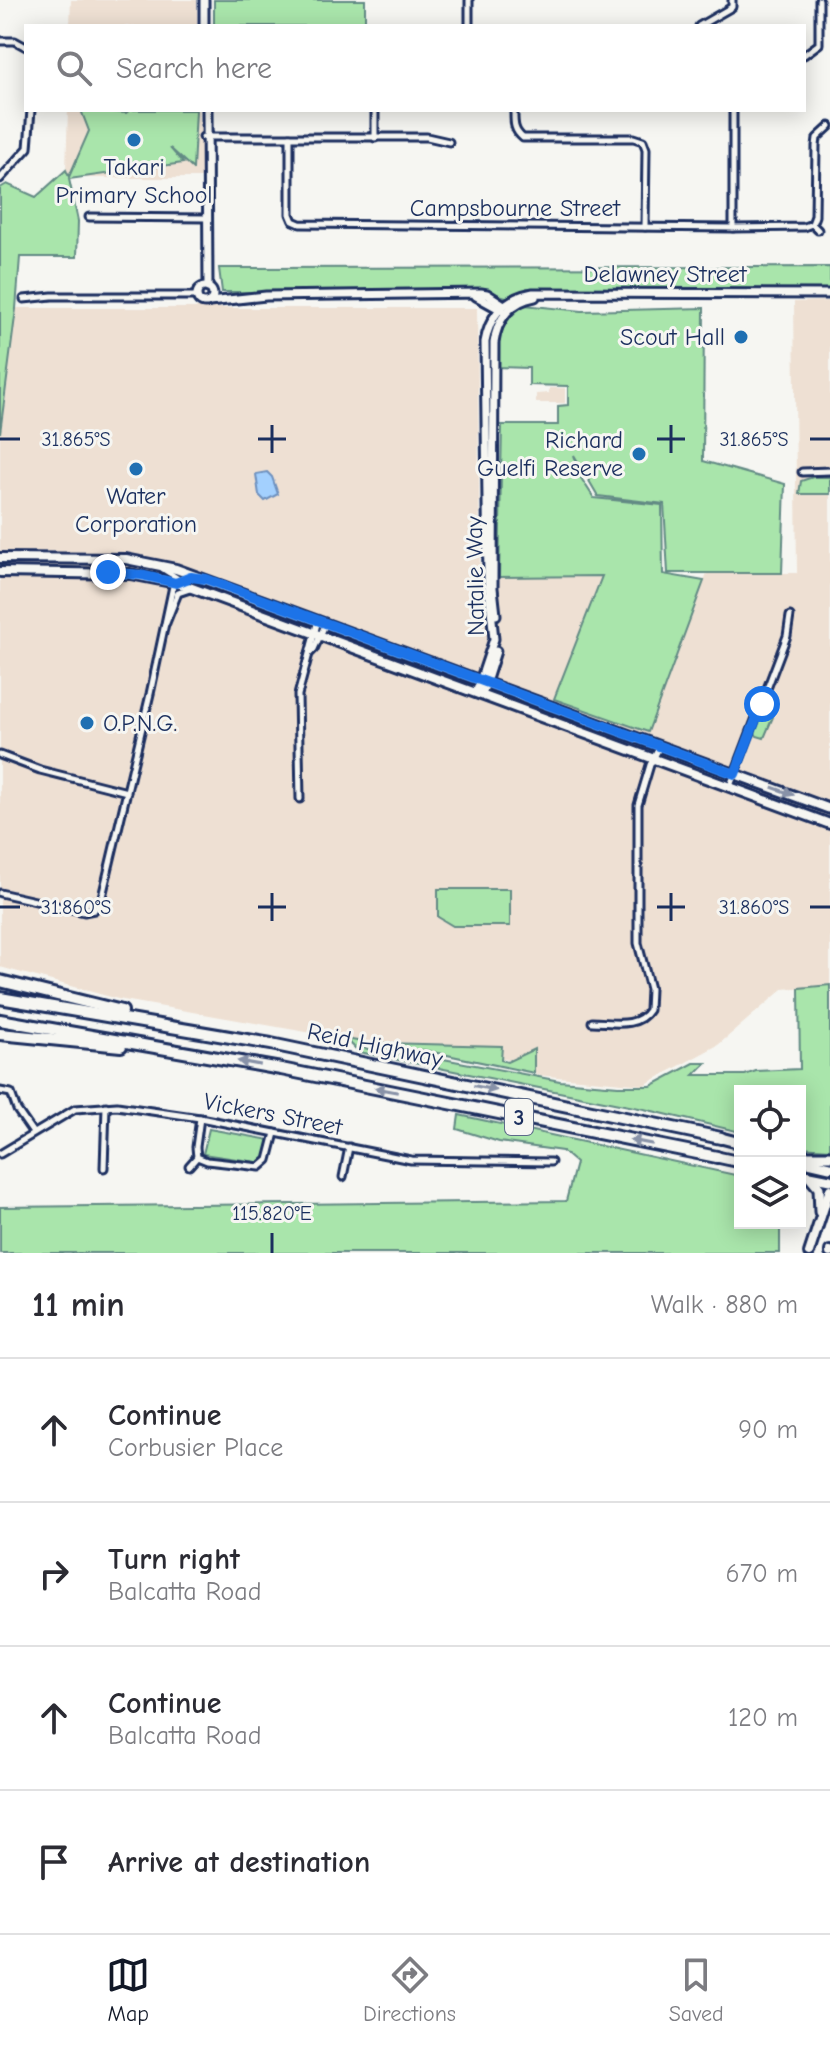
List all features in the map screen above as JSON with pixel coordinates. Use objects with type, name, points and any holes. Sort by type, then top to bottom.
[{"type":"highway","points":[[0,981],[176,1026]]},
{"type":"highway","name":"Reid Highway","points":[[0,998],[176,1026],[734,1141]]},
{"type":"highway","name":"Reid Highway","points":[[0,1020],[179,1050],[734,1161]]},
{"type":"highway","points":[[0,1034],[179,1050]]},
{"type":"highway","points":[[806,1158],[830,1156]]},
{"type":"highway","points":[[806,1160],[830,1167]]},
{"type":"highway","points":[[806,1175],[830,1180]]},
{"type":"highway","points":[[806,1176],[819,1188],[820,1212]]},
{"type":"main road","points":[[0,558],[107,559],[152,563],[206,579],[830,809]]},
{"type":"main road","points":[[0,572],[108,572],[193,588],[830,824]]},
{"type":"main road","points":[[809,1253],[830,1189]]},
{"type":"street","points":[[206,24],[207,0]]},
{"type":"street","points":[[469,0],[469,24]]},
{"type":"street","points":[[702,24],[732,7],[732,0]]},
{"type":"street","points":[[806,54],[819,44],[819,0]]},
{"type":"street","points":[[0,41],[15,41],[24,46]]},
{"type":"street","points":[[0,179],[28,148],[31,112]]},
{"type":"street","points":[[205,112],[207,289],[212,298],[209,302]]},
{"type":"street","points":[[375,112],[375,138]]},
{"type":"street","points":[[514,112],[513,126],[523,138],[634,138],[643,141],[646,149],[645,227]]},
{"type":"street","points":[[733,112],[733,228]]},
{"type":"street","points":[[818,230],[812,224],[815,216],[816,146],[817,138],[830,126]]},
{"type":"street","points":[[205,137],[427,137],[449,142]]},
{"type":"street","name":"Campsbourne Street","points":[[290,137],[290,214],[293,221],[300,224],[733,228],[804,227],[812,224]]},
{"type":"street","points":[[89,217],[205,218]]},
{"type":"street","points":[[24,299],[52,296],[197,296],[207,289],[266,296]]},
{"type":"street","points":[[197,296],[201,302],[209,302],[266,296],[487,294],[504,308]]},
{"type":"street","name":"Delawney Street","points":[[504,308],[528,294],[830,294]]},
{"type":"street","name":"Natalie Way","points":[[479,694],[494,639],[488,581],[485,342],[488,330],[504,308]]},
{"type":"street","points":[[802,472],[830,471]]},
{"type":"street","points":[[0,893],[84,912],[94,910],[101,901],[174,584],[171,573],[152,563]]},
{"type":"street","points":[[174,584],[191,577],[206,579]]},
{"type":"street","points":[[730,786],[787,636],[790,616]]},
{"type":"street","points":[[300,799],[298,695],[322,621]]},
{"type":"street","points":[[592,1022],[631,1023],[640,1021],[649,1010],[650,989],[638,943],[638,810],[643,784],[660,746]]},
{"type":"street","points":[[0,755],[40,770],[127,792]]},
{"type":"street","points":[[0,1091],[11,1093],[17,1110],[33,1133]]},
{"type":"street","points":[[104,1168],[106,1106]]},
{"type":"street","name":"Vickers Street","points":[[0,1154],[75,1109],[106,1106],[200,1118],[411,1160],[551,1162]]},
{"type":"street","points":[[189,1166],[197,1157],[200,1118]]},
{"type":"street","points":[[197,1157],[260,1167],[268,1160],[275,1133]]},
{"type":"street","points":[[343,1177],[349,1147]]},
{"type":"shaded area","points":[[71,0],[197,0],[197,24],[70,24]]},
{"type":"shaded area","name":"Takari Primary School","points":[[68,112],[199,112],[205,178],[69,178],[66,170]]},
{"type":"shaded area","points":[[830,301],[830,985],[783,989],[718,1045],[644,1085],[536,1075],[533,1065],[426,1043],[363,1042],[118,999],[0,967],[0,433],[16,308],[477,308],[480,577],[602,576],[648,732],[707,573],[797,573],[794,302]]},
{"type":"shaded area","points":[[549,388],[565,388],[565,403],[536,403],[536,394],[549,393]]},
{"type":"green space","points":[[214,0],[365,0],[365,24],[214,24]]},
{"type":"green space","points":[[82,112],[196,112],[193,169],[170,148],[183,163],[69,179],[78,221],[77,257],[20,257],[0,433],[0,188],[7,184],[36,197],[66,170],[69,177],[89,131]]},
{"type":"green space","points":[[830,267],[830,292],[527,288],[510,297],[492,292],[222,292],[219,268]]},
{"type":"green space","points":[[524,305],[582,311],[704,308],[703,461],[785,484],[782,573],[668,573],[664,504],[598,496],[574,455],[581,478],[594,498],[662,505],[663,574],[704,581],[648,732],[554,699],[602,576],[499,577],[502,425],[558,425],[558,406],[568,405],[568,386],[529,385],[529,368],[496,367],[505,325]]},
{"type":"green space","points":[[830,477],[830,494],[799,494],[801,481]]},
{"type":"green space","points":[[763,709],[768,709],[773,717],[764,738],[755,733]]},
{"type":"green space","points":[[438,889],[510,889],[510,926],[453,926],[438,917]]},
{"type":"green space","points":[[830,985],[830,1149],[806,1147],[806,1085],[734,1085],[734,1131],[644,1109],[359,1052],[346,1039],[363,1042],[360,1047],[390,1054],[422,1055],[560,1081],[651,1086],[694,1063],[706,1063],[694,1075],[745,1075],[756,1071],[800,1069],[799,988]]},
{"type":"green space","points":[[383,1043],[502,1046],[501,1060],[507,1062],[534,1049],[534,1073],[423,1050],[395,1050],[381,1046]]},
{"type":"green space","points":[[459,1115],[734,1175],[734,1229],[780,1229],[780,1253],[0,1253],[0,1207],[566,1201],[576,1163],[562,1151],[499,1142],[457,1129]]},
{"type":"green space","points":[[209,1129],[270,1140],[263,1163],[203,1154]]},
{"type":"water","points":[[267,472],[278,494],[265,501],[259,495],[256,474]]},
{"type":"place","name":"Takari Primary School","points":[[134,140]]},
{"type":"place","name":"Scout Hall","points":[[741,337]]},
{"type":"place","name":"Richard Guelfi Reserve","points":[[639,454]]},
{"type":"place","name":"Water Corporation","points":[[136,469]]},
{"type":"place","name":"O.P.N.G.","points":[[87,723]]},
{"type":"route","points":[[108,572],[176,583],[183,578],[206,579],[735,774],[762,704]]}]
